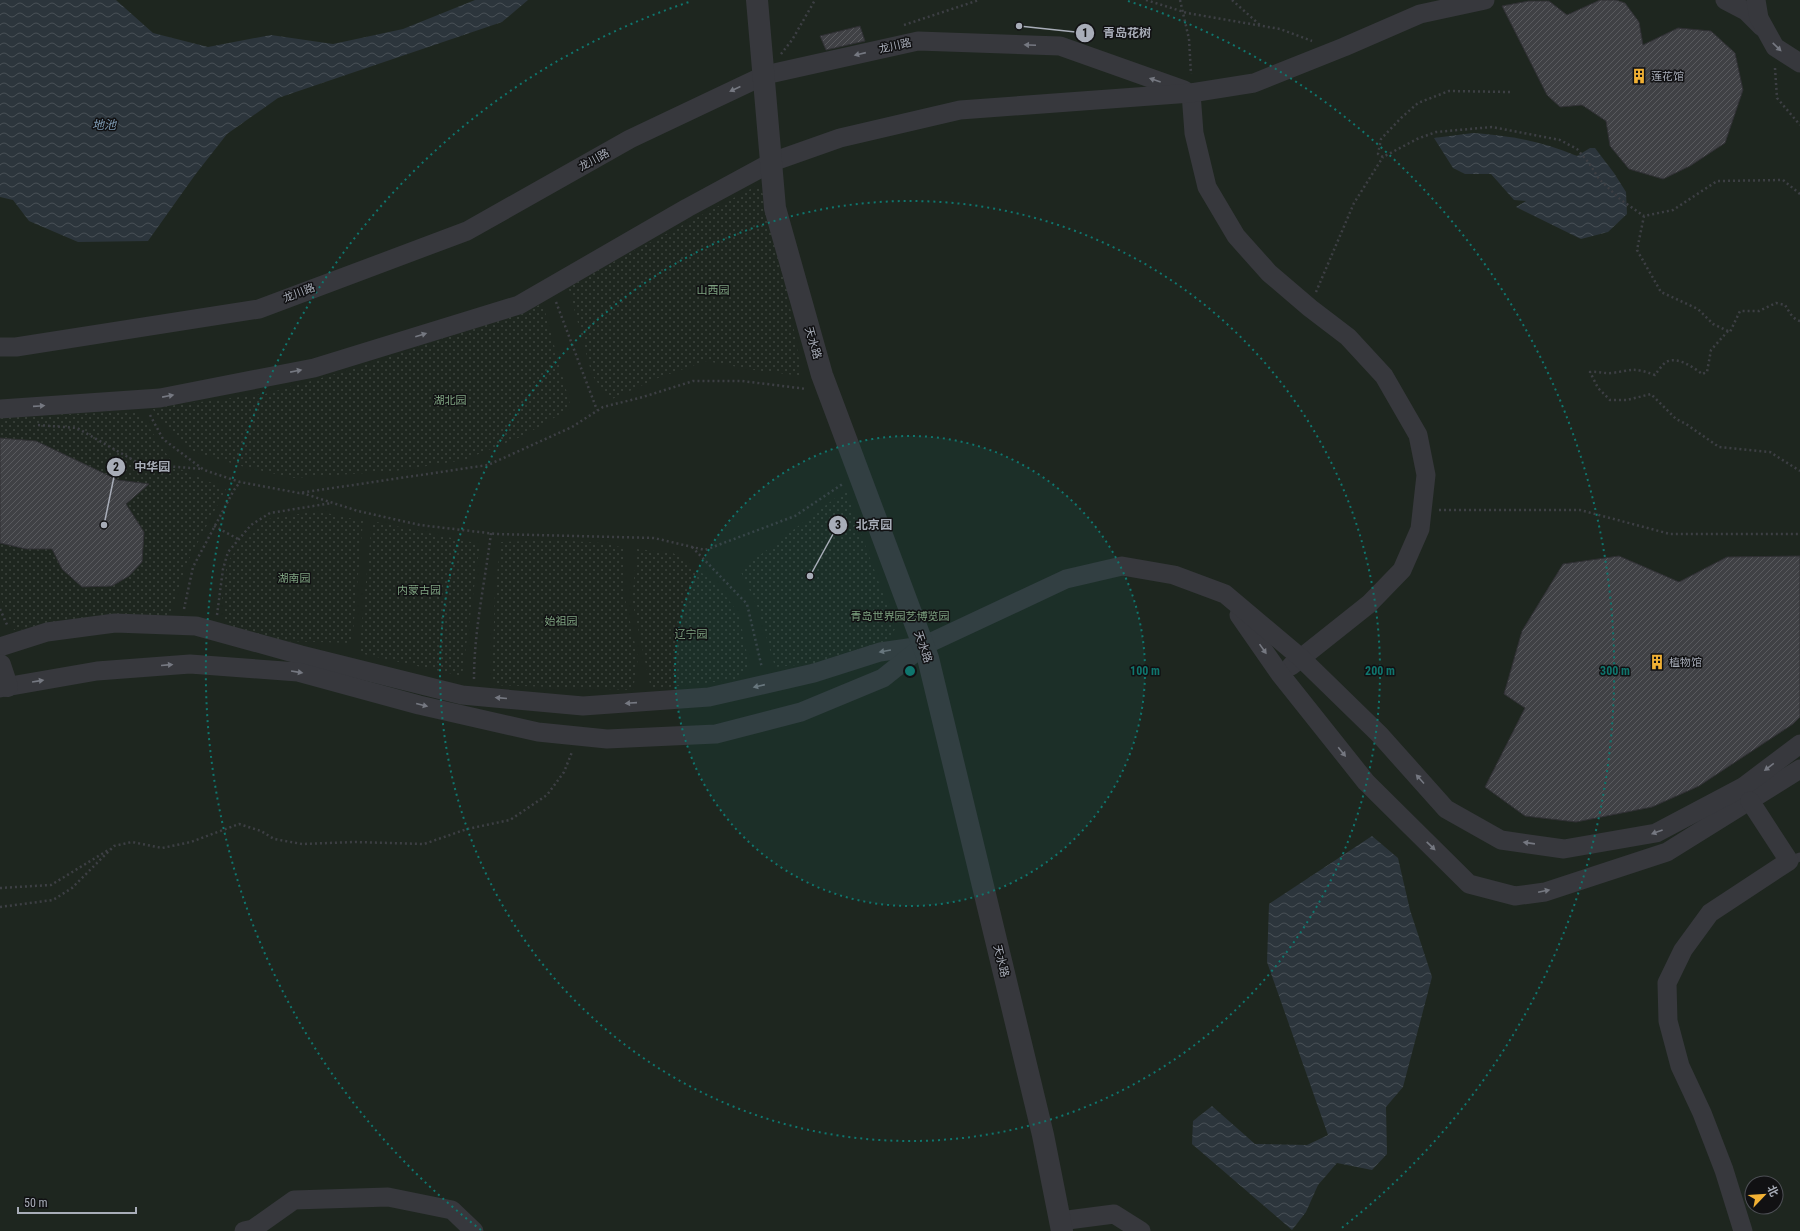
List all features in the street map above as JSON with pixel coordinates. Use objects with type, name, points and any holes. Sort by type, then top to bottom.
[{"type":"street","name":"天水路","points":[[757,0],[765,75],[775,208],[828,390],[928,658],[1041,1127],[1061,1226]]},
{"type":"street","points":[[0,409],[160,398],[314,368],[519,305],[687,208],[772,162],[840,138],[960,110],[1191,93],[1254,83],[1420,14],[1485,0]]},
{"type":"street","points":[[1725,0],[1746,11],[1764,28]]},
{"type":"street","points":[[1756,0],[1759,18],[1774,47],[1800,64]]},
{"type":"street","name":"龙川路","points":[[0,347],[16,347],[259,309],[467,231],[630,140],[765,75],[918,41],[1060,46],[1191,93]]},
{"type":"street","points":[[1191,93],[1194,132],[1207,187],[1236,236],[1269,273],[1310,308],[1348,337],[1384,376],[1418,435],[1426,475],[1420,529],[1402,570],[1369,604],[1280,674]]},
{"type":"street","points":[[0,665],[3,687],[97,671],[190,664],[298,672],[419,704],[538,732],[607,739],[716,734],[801,712],[883,678],[923,646],[1066,579],[1122,566],[1174,575],[1225,594],[1301,658],[1380,735],[1446,809],[1501,840],[1564,848],[1656,834],[1743,787],[1800,744]]},
{"type":"street","points":[[1225,594],[1280,674],[1366,782],[1470,884],[1515,896],[1545,892],[1667,852],[1800,769]]},
{"type":"street","points":[[0,647],[47,632],[115,623],[196,626],[301,655],[462,695],[583,706],[709,697],[814,673],[880,652],[923,646]]},
{"type":"street","points":[[1743,1231],[1724,1170],[1702,1113],[1680,1066],[1668,1021],[1667,984],[1683,950],[1710,913],[1794,859],[1750,801]]},
{"type":"street","points":[[244,1231],[252,1229],[294,1200],[388,1197],[452,1210],[474,1231]]},
{"type":"street","points":[[1061,1226],[1114,1214],[1141,1231]]},
{"type":"path","points":[[765,75],[792,40],[815,0]]},
{"type":"path","points":[[899,27],[980,0]]},
{"type":"path","points":[[1146,0],[1187,13],[1280,29],[1337,49]]},
{"type":"path","points":[[1180,0],[1189,39],[1191,93]]},
{"type":"path","points":[[1232,0],[1261,26]]},
{"type":"path","points":[[1774,47],[1777,98],[1800,125]]},
{"type":"path","points":[[1383,157],[1378,154],[1381,139],[1418,103],[1449,91],[1510,92]]},
{"type":"path","points":[[1314,294],[1354,203],[1383,157],[1417,139],[1436,132],[1492,127],[1560,140],[1577,149],[1589,163],[1599,179],[1622,200],[1644,216],[1673,210],[1717,182],[1783,180],[1800,194]]},
{"type":"path","points":[[1644,216],[1637,250],[1661,292],[1698,309],[1713,324],[1728,330]]},
{"type":"path","points":[[550,287],[597,410]]},
{"type":"path","points":[[1800,321],[1796,320],[1785,305],[1776,303],[1759,311],[1740,311],[1730,332],[1728,330],[1710,350],[1707,372],[1702,374],[1692,366],[1673,360],[1665,363],[1655,375],[1641,370],[1626,369],[1611,373],[1590,372],[1598,388],[1610,400],[1627,400],[1651,394],[1676,420],[1686,424],[1719,447],[1770,452],[1800,472]]},
{"type":"path","points":[[299,492],[488,465],[572,427],[602,407],[643,397],[693,381],[742,381],[793,388],[828,390]]},
{"type":"path","points":[[141,399],[163,439],[204,470]]},
{"type":"path","points":[[31,424],[77,428],[140,464],[204,470],[240,482],[299,492],[358,511],[420,525],[491,533],[654,538],[705,550],[795,516],[858,473]]},
{"type":"path","points":[[180,625],[193,567],[214,526],[240,482]]},
{"type":"path","points":[[216,632],[223,569],[228,552],[238,539],[251,525],[270,513],[332,503]]},
{"type":"path","points":[[1422,510],[1580,510],[1670,534],[1800,533]]},
{"type":"path","points":[[214,526],[238,539]]},
{"type":"path","points":[[474,696],[474,647],[491,533]]},
{"type":"path","points":[[691,547],[747,604],[766,684]]},
{"type":"path","points":[[0,888],[51,885],[114,846],[132,842],[162,848],[191,842],[239,824],[261,831],[274,839],[302,844],[355,842],[424,844],[467,829],[510,820],[547,795],[564,772],[578,736]]},
{"type":"path","points":[[0,906],[53,900],[72,888],[114,846]]},
{"type":"green space","name":"青岛世界园艺博览园","points":[[0,0],[1800,0],[1800,1231],[0,1231]]},
{"type":"green space","name":"山西园","points":[[760,184],[782,262],[802,376],[754,370],[706,361],[658,378],[610,400],[592,375],[568,286]]},
{"type":"green space","name":"湖北园","points":[[543,304],[571,408],[523,436],[464,460],[395,471],[293,478],[241,466],[195,452],[166,428],[152,408],[265,394],[360,367]]},
{"type":"green space","points":[[139,412],[175,467],[226,489],[188,561],[169,616],[14,630],[0,597],[0,416]]},
{"type":"green space","points":[[846,490],[895,629],[885,646],[820,663],[775,667],[758,608],[740,570]]},
{"type":"green space","name":"湖南园","points":[[317,511],[363,521],[352,643],[282,641],[225,625],[222,596],[227,563],[245,537],[268,519]]},
{"type":"green space","name":"内蒙古园","points":[[372,521],[480,544],[462,676],[359,653]]},
{"type":"green space","name":"始祖园","points":[[556,540],[601,543],[625,548],[624,594],[638,658],[633,690],[492,685],[495,589],[501,542]]},
{"type":"green space","name":"辽宁园","points":[[637,549],[673,553],[715,582],[739,614],[749,664],[740,679],[651,689],[632,600]]},
{"type":"water","name":"地池","points":[[0,0],[116,0],[153,33],[208,47],[271,35],[333,44],[403,29],[475,0],[528,0],[502,22],[278,98],[227,134],[195,175],[148,241],[78,242],[29,221],[13,200],[0,197]]},
{"type":"water","points":[[1473,133],[1526,140],[1551,146],[1577,156],[1590,148],[1595,148],[1626,192],[1627,214],[1608,232],[1581,239],[1516,207],[1526,201],[1514,200],[1491,174],[1465,174],[1453,168],[1434,138]]},
{"type":"water","points":[[1372,836],[1398,858],[1410,910],[1432,977],[1403,1087],[1386,1107],[1387,1154],[1372,1170],[1337,1163],[1318,1185],[1306,1212],[1292,1230],[1192,1144],[1193,1121],[1212,1106],[1255,1144],[1307,1145],[1328,1135],[1267,962],[1269,904]]},
{"type":"building","name":"莲花馆","points":[[1600,0],[1616,0],[1625,3],[1639,22],[1643,45],[1678,28],[1711,31],[1735,53],[1743,90],[1725,143],[1690,166],[1663,179],[1629,169],[1610,146],[1606,121],[1582,105],[1560,107],[1547,95],[1502,6],[1529,1],[1549,1],[1567,15]]},
{"type":"building","points":[[860,26],[865,41],[826,50],[820,36]]},
{"type":"building","points":[[0,438],[36,441],[118,480],[149,484],[126,504],[144,532],[142,562],[129,576],[112,586],[82,587],[62,569],[52,549],[26,549],[0,543]]},
{"type":"building","name":"植物馆","points":[[1619,556],[1679,582],[1727,557],[1800,556],[1800,717],[1793,724],[1699,786],[1652,807],[1576,822],[1525,816],[1485,787],[1525,708],[1504,694],[1522,631],[1563,564]]},
{"type":"place","name":"青岛花树","points":[[1019,26]]},
{"type":"place","name":"莲花馆","points":[[1639,76]]},
{"type":"place","name":"中华园","points":[[104,525]]},
{"type":"place","name":"北京园","points":[[810,576]]},
{"type":"place","name":"植物馆","points":[[1657,662]]}]
